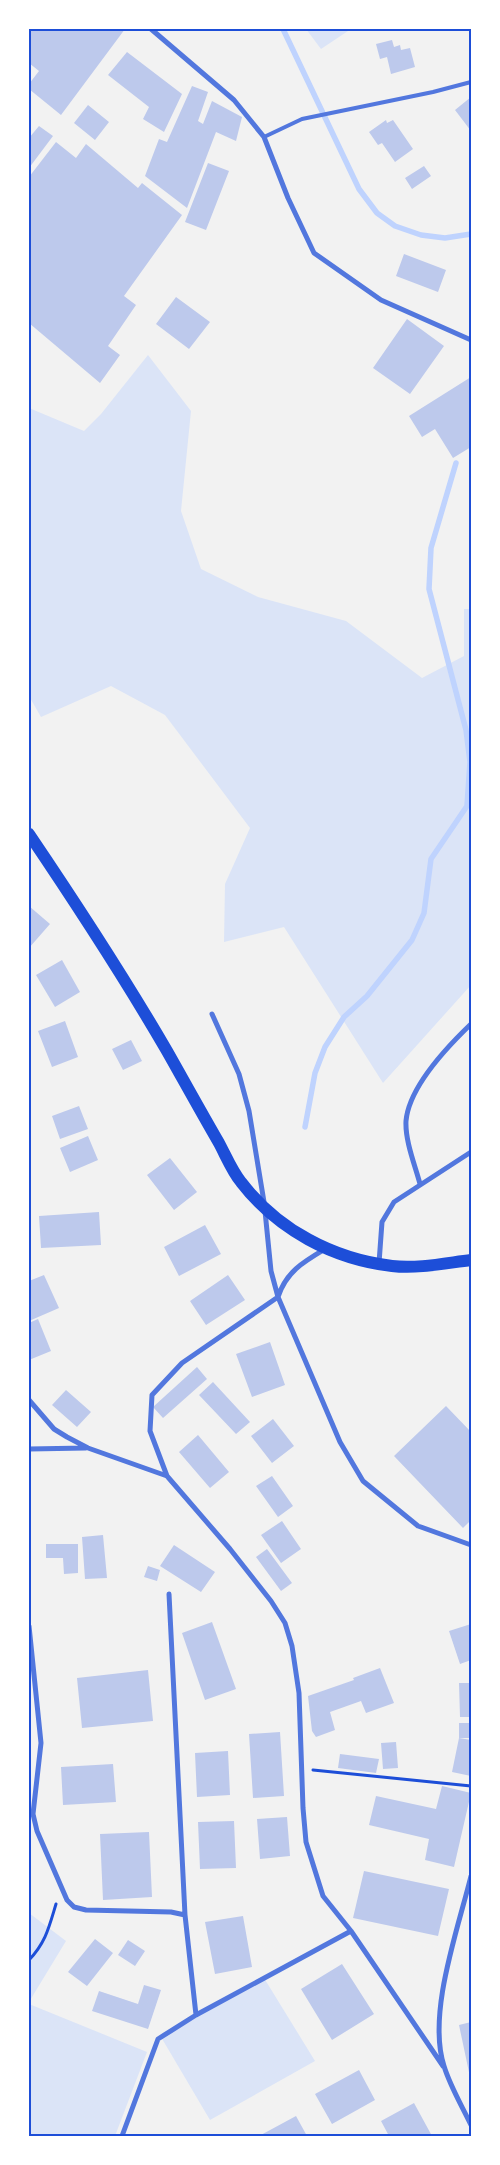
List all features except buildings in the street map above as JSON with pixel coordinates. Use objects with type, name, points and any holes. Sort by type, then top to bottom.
[{"type":"main road","points":[[29,834],[83,914],[166,1050],[240,1181],[265,1209],[287,1226],[325,1249],[379,1264],[394,1266],[428,1265],[471,1260]]},
{"type":"street","points":[[151,29],[234,100],[264,137],[288,198],[314,253],[381,300],[471,340]]},
{"type":"street","points":[[212,1014],[239,1074],[249,1112],[265,1209],[271,1271],[278,1297],[340,1442],[364,1481],[418,1526],[471,1545]]},
{"type":"street","points":[[420,1184],[406,1123],[409,1103],[426,1076],[471,1024]]},
{"type":"street","points":[[379,1264],[382,1222],[394,1202],[471,1152]]},
{"type":"street","points":[[325,1249],[302,1263],[283,1282],[278,1297],[182,1363],[152,1394],[150,1430],[167,1476],[230,1549],[271,1601],[285,1623],[292,1646],[299,1693],[306,1842],[323,1896],[350,1931],[443,2066],[471,2125]]},
{"type":"street","points":[[29,1400],[54,1428],[88,1448],[167,1476]]},
{"type":"street","points":[[29,1449],[88,1448]]},
{"type":"street","points":[[169,1594],[185,1915],[196,2015]]},
{"type":"street","points":[[29,1626],[41,1743],[33,1814],[37,1831],[67,1900],[74,1907],[86,1910],[171,1912],[185,1915]]},
{"type":"street","points":[[443,2066],[438,2033],[442,1990],[471,1876]]},
{"type":"street","points":[[122,2136],[158,2039],[196,2015],[350,1931]]},
{"type":"lane","points":[[264,137],[302,119],[369,106],[471,82]]},
{"type":"path","points":[[302,1769],[471,1786]]},
{"type":"path","points":[[29,1960],[41,1948],[47,1936],[61,1886]]},
{"type":"shaded area","points":[[306,29],[351,29],[321,49]]},
{"type":"shaded area","points":[[148,355],[191,411],[181,511],[201,569],[258,597],[346,621],[422,678],[464,656],[464,609],[471,609],[471,985],[383,1083],[284,927],[224,942],[225,884],[250,828],[165,715],[111,686],[41,717],[29,696],[29,408],[84,431],[101,414]]},
{"type":"shaded area","points":[[29,1913],[66,1941],[29,2002]]},
{"type":"shaded area","points":[[264,1978],[315,2061],[210,2120],[161,2037]]},
{"type":"shaded area","points":[[29,2004],[147,2052],[115,2136],[29,2136]]},
{"type":"waterway","points":[[283,29],[359,189],[377,213],[395,226],[421,235],[445,238],[471,234]]},
{"type":"waterway","points":[[305,1127],[315,1073],[325,1047],[344,1017],[367,996],[412,940],[424,913],[431,859],[467,806],[470,762],[466,730],[429,589],[431,548],[456,463]]}]
